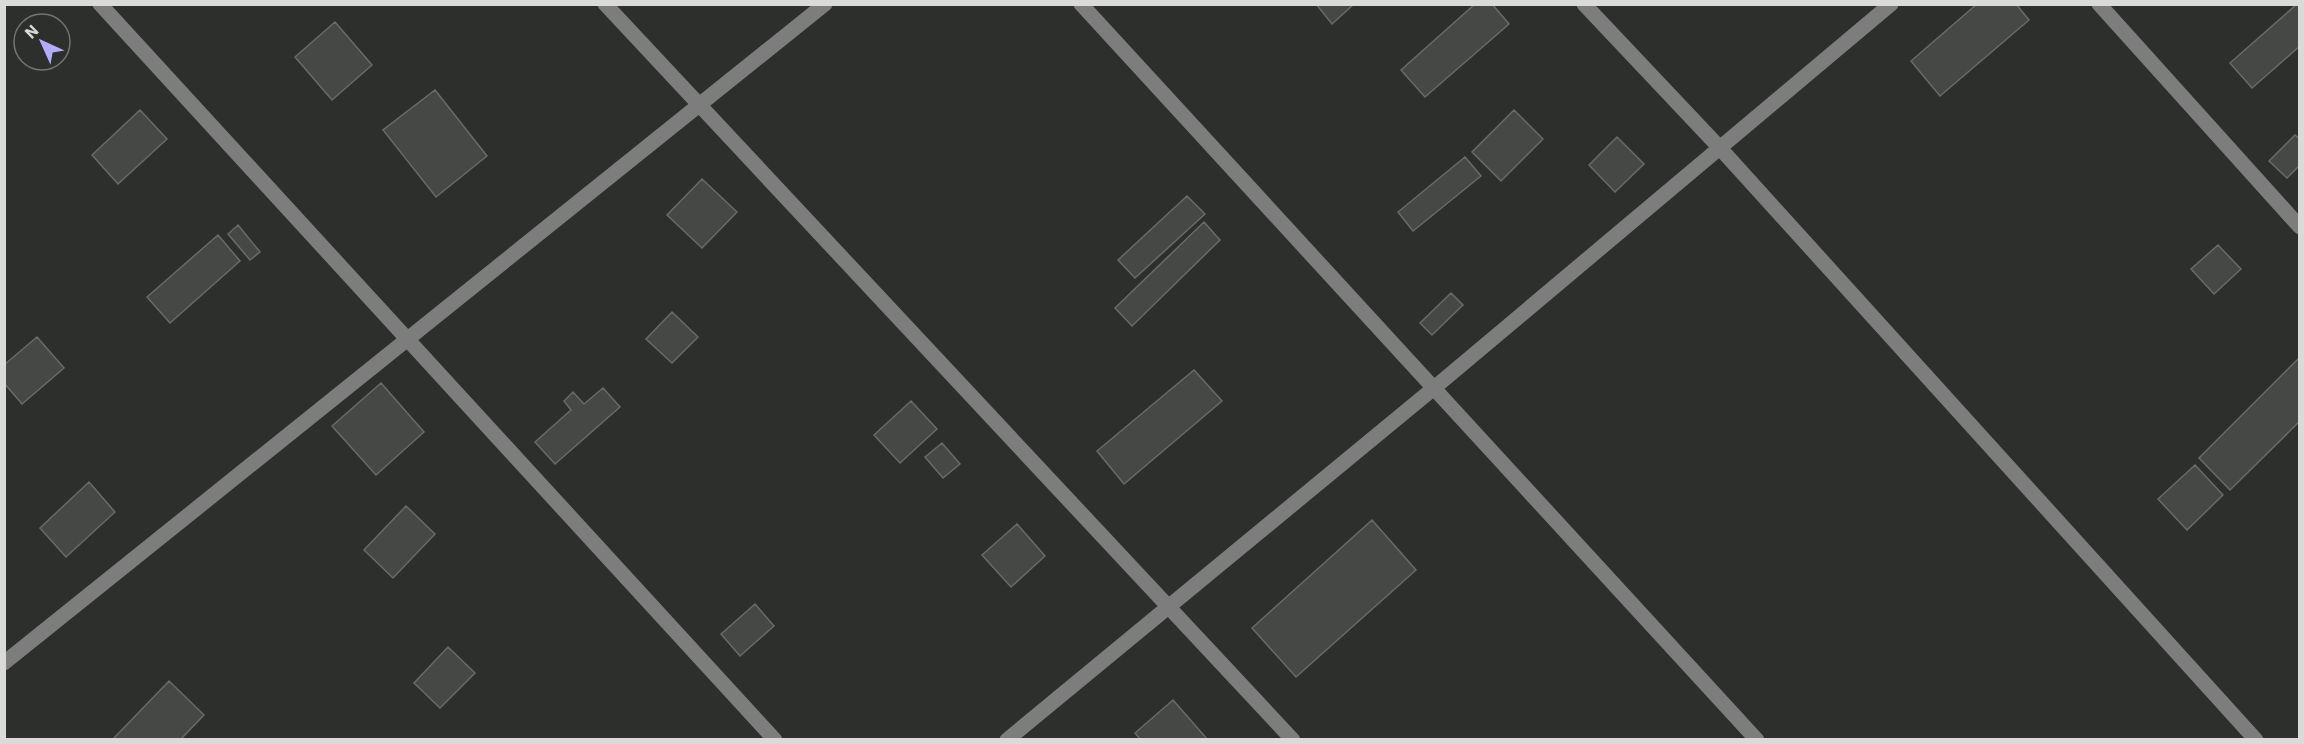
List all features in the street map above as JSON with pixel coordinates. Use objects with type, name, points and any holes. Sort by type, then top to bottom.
[{"type":"street","points":[[100,4],[775,740]]},
{"type":"street","points":[[605,4],[1293,740]]},
{"type":"street","points":[[4,663],[825,4]]},
{"type":"street","points":[[1081,4],[1757,740]]},
{"type":"street","points":[[1584,4],[1719,147],[2256,740]]},
{"type":"street","points":[[1007,740],[1434,388],[1892,4]]},
{"type":"street","points":[[2099,4],[2300,227]]},
{"type":"building","points":[[1316,4],[1354,4],[1332,24]]},
{"type":"building","points":[[1475,4],[1492,4],[1509,24],[1425,97],[1401,70]]},
{"type":"building","points":[[1977,4],[2016,4],[2029,20],[1940,96],[1911,61]]},
{"type":"building","points":[[2297,4],[2300,4],[2300,46],[2252,88],[2230,63]]},
{"type":"building","points":[[335,22],[372,65],[332,100],[295,57]]},
{"type":"building","points":[[435,90],[487,156],[436,197],[383,130]]},
{"type":"building","points":[[140,110],[167,139],[118,184],[92,155]]},
{"type":"building","points":[[1514,110],[1543,139],[1501,181],[1472,152]]},
{"type":"building","points":[[2295,135],[2300,139],[2300,165],[2287,178],[2269,161]]},
{"type":"building","points":[[1617,137],[1644,164],[1615,192],[1589,165]]},
{"type":"building","points":[[1465,157],[1481,176],[1413,231],[1398,212]]},
{"type":"building","points":[[702,179],[737,212],[702,248],[667,215]]},
{"type":"building","points":[[1187,196],[1205,214],[1135,278],[1118,260]]},
{"type":"building","points":[[1204,222],[1220,240],[1132,326],[1115,308]]},
{"type":"building","points":[[238,225],[260,252],[250,260],[228,234]]},
{"type":"building","points":[[218,235],[240,261],[170,323],[147,297]]},
{"type":"building","points":[[2218,245],[2241,269],[2214,294],[2191,269]]},
{"type":"building","points":[[1451,293],[1463,305],[1432,335],[1420,323]]},
{"type":"building","points":[[672,312],[698,337],[672,363],[646,339]]},
{"type":"building","points":[[37,337],[64,368],[22,404],[4,383],[4,365]]},
{"type":"building","points":[[2300,357],[2300,421],[2230,490],[2199,458]]},
{"type":"building","points":[[1194,370],[1222,401],[1124,484],[1097,451]]},
{"type":"building","points":[[381,383],[424,432],[376,475],[332,426]]},
{"type":"building","points":[[603,388],[620,407],[555,464],[535,442],[571,410],[564,401],[573,392],[584,404]]},
{"type":"building","points":[[911,401],[937,429],[900,463],[874,435]]},
{"type":"building","points":[[942,443],[960,464],[943,478],[925,457]]},
{"type":"building","points":[[2195,465],[2223,495],[2187,530],[2158,499]]},
{"type":"building","points":[[89,482],[115,512],[66,557],[40,528]]},
{"type":"building","points":[[406,506],[435,534],[393,578],[364,550]]},
{"type":"building","points":[[1372,520],[1416,570],[1296,677],[1252,628]]},
{"type":"building","points":[[1017,524],[1045,556],[1011,587],[982,555]]},
{"type":"building","points":[[755,604],[774,626],[740,656],[721,634]]},
{"type":"building","points":[[448,647],[475,673],[440,708],[414,683]]},
{"type":"building","points":[[169,681],[204,715],[180,740],[116,740],[114,738]]},
{"type":"building","points":[[1173,700],[1208,740],[1141,740],[1135,733]]}]
